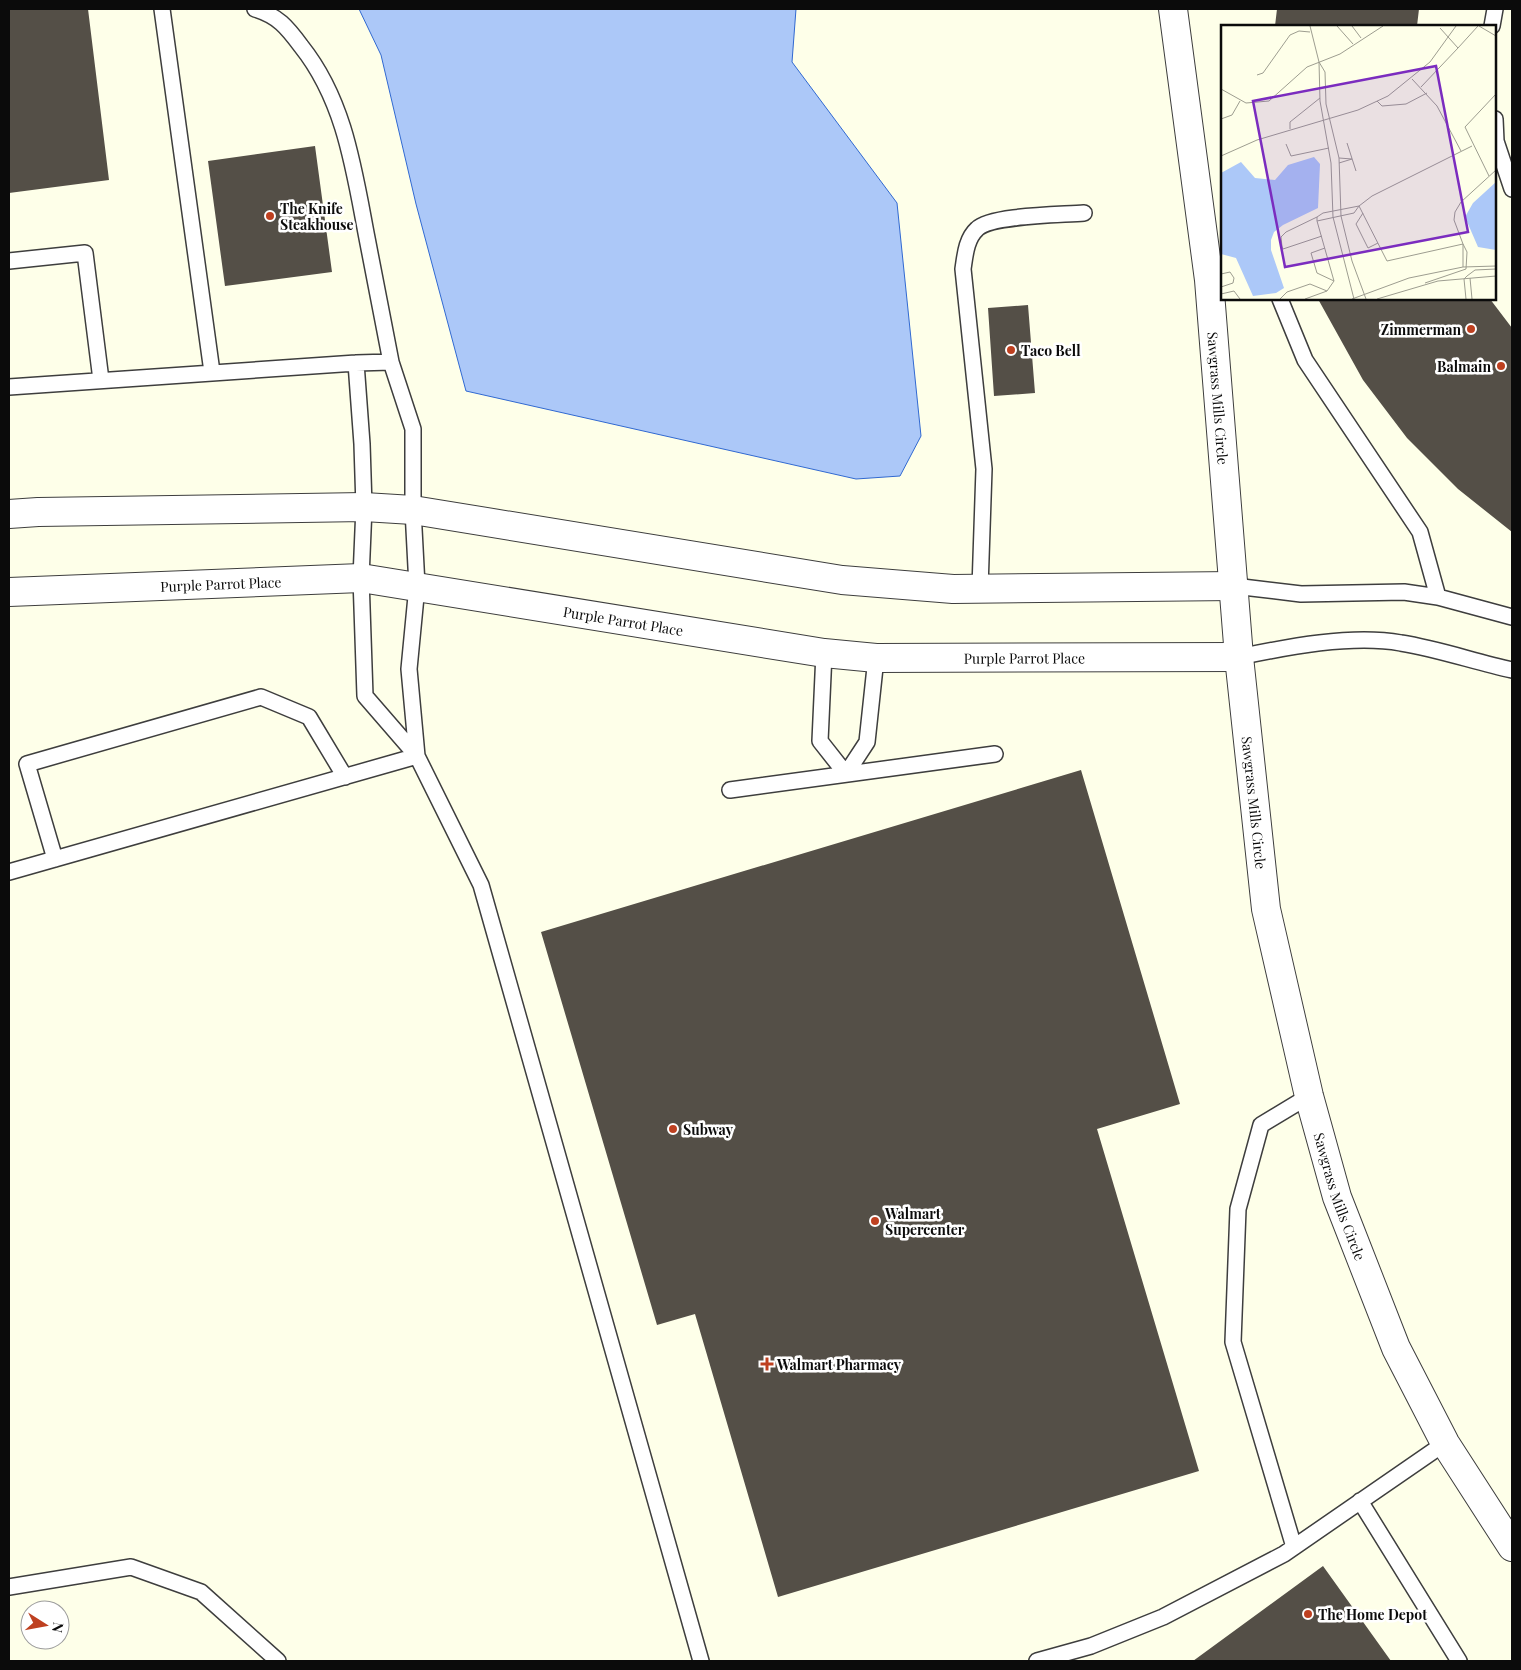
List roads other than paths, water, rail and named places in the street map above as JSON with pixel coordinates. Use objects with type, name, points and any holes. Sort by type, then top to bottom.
[{"type":"street","name":"Sawgrass Mills Circle","points":[[1173,9],[1216,280],[1239,656],[1266,909],[1309,1096],[1337,1197],[1396,1348],[1445,1443],[1512,1548]]},
{"type":"street","points":[[9,514],[364,507],[413,510],[842,580],[953,589],[1234,586]]},
{"type":"street","name":"Purple Parrot Place","points":[[9,592],[361,578],[824,653],[876,658],[1239,656]]},
{"type":"lane","points":[[162,9],[212,372]]},
{"type":"lane","points":[[255,9],[272,14],[288,29],[316,63],[333,97],[352,154],[391,362],[413,428],[413,510],[417,586],[409,669],[417,756]]},
{"type":"lane","points":[[1492,25],[1495,9]]},
{"type":"lane","points":[[1496,140],[1512,189]]},
{"type":"lane","points":[[980,588],[984,469],[963,269],[968,242],[977,228],[996,220],[1084,213]]},
{"type":"lane","points":[[9,260],[85,252],[100,380]]},
{"type":"lane","points":[[1280,300],[1305,360],[1420,532],[1438,597]]},
{"type":"lane","points":[[9,387],[212,372],[391,362]]},
{"type":"lane","points":[[356,363],[364,507],[361,578],[365,696],[417,756],[481,885],[701,1661]]},
{"type":"lane","points":[[1234,586],[1300,594],[1373,591],[1404,592],[1438,597],[1512,617]]},
{"type":"lane","points":[[1239,656],[1304,644],[1399,642],[1512,670]]},
{"type":"lane","points":[[824,653],[820,741],[846,774]]},
{"type":"lane","points":[[846,774],[867,742],[876,658]]},
{"type":"lane","points":[[56,859],[27,764],[261,697],[309,717],[345,776]]},
{"type":"lane","points":[[730,790],[994,754]]},
{"type":"lane","points":[[9,872],[417,756]]},
{"type":"lane","points":[[1294,1547],[1233,1342],[1233,1323],[1238,1209],[1261,1125],[1309,1096]]},
{"type":"lane","points":[[1037,1661],[1091,1646],[1164,1618],[1294,1547],[1445,1443]]},
{"type":"lane","points":[[1360,1501],[1459,1661]]},
{"type":"lane","points":[[9,1588],[131,1567],[201,1592],[278,1661]]},
{"type":"water","points":[[359,9],[796,9],[792,62],[897,203],[921,436],[900,476],[856,479],[466,391],[416,204],[381,55]]},
{"type":"place","name":"The Knife Steakhouse","points":[[270,216]]},
{"type":"place","name":"Zimmerman","points":[[1471,329]]},
{"type":"place","name":"Taco Bell","points":[[1011,350]]},
{"type":"place","name":"Balmain","points":[[1501,366]]},
{"type":"place","name":"Subway","points":[[673,1129]]},
{"type":"place","name":"Walmart Supercenter","points":[[875,1221]]},
{"type":"place","name":"Walmart Pharmacy","points":[[767,1364]]},
{"type":"place","name":"The Home Depot","points":[[1308,1614]]}]
